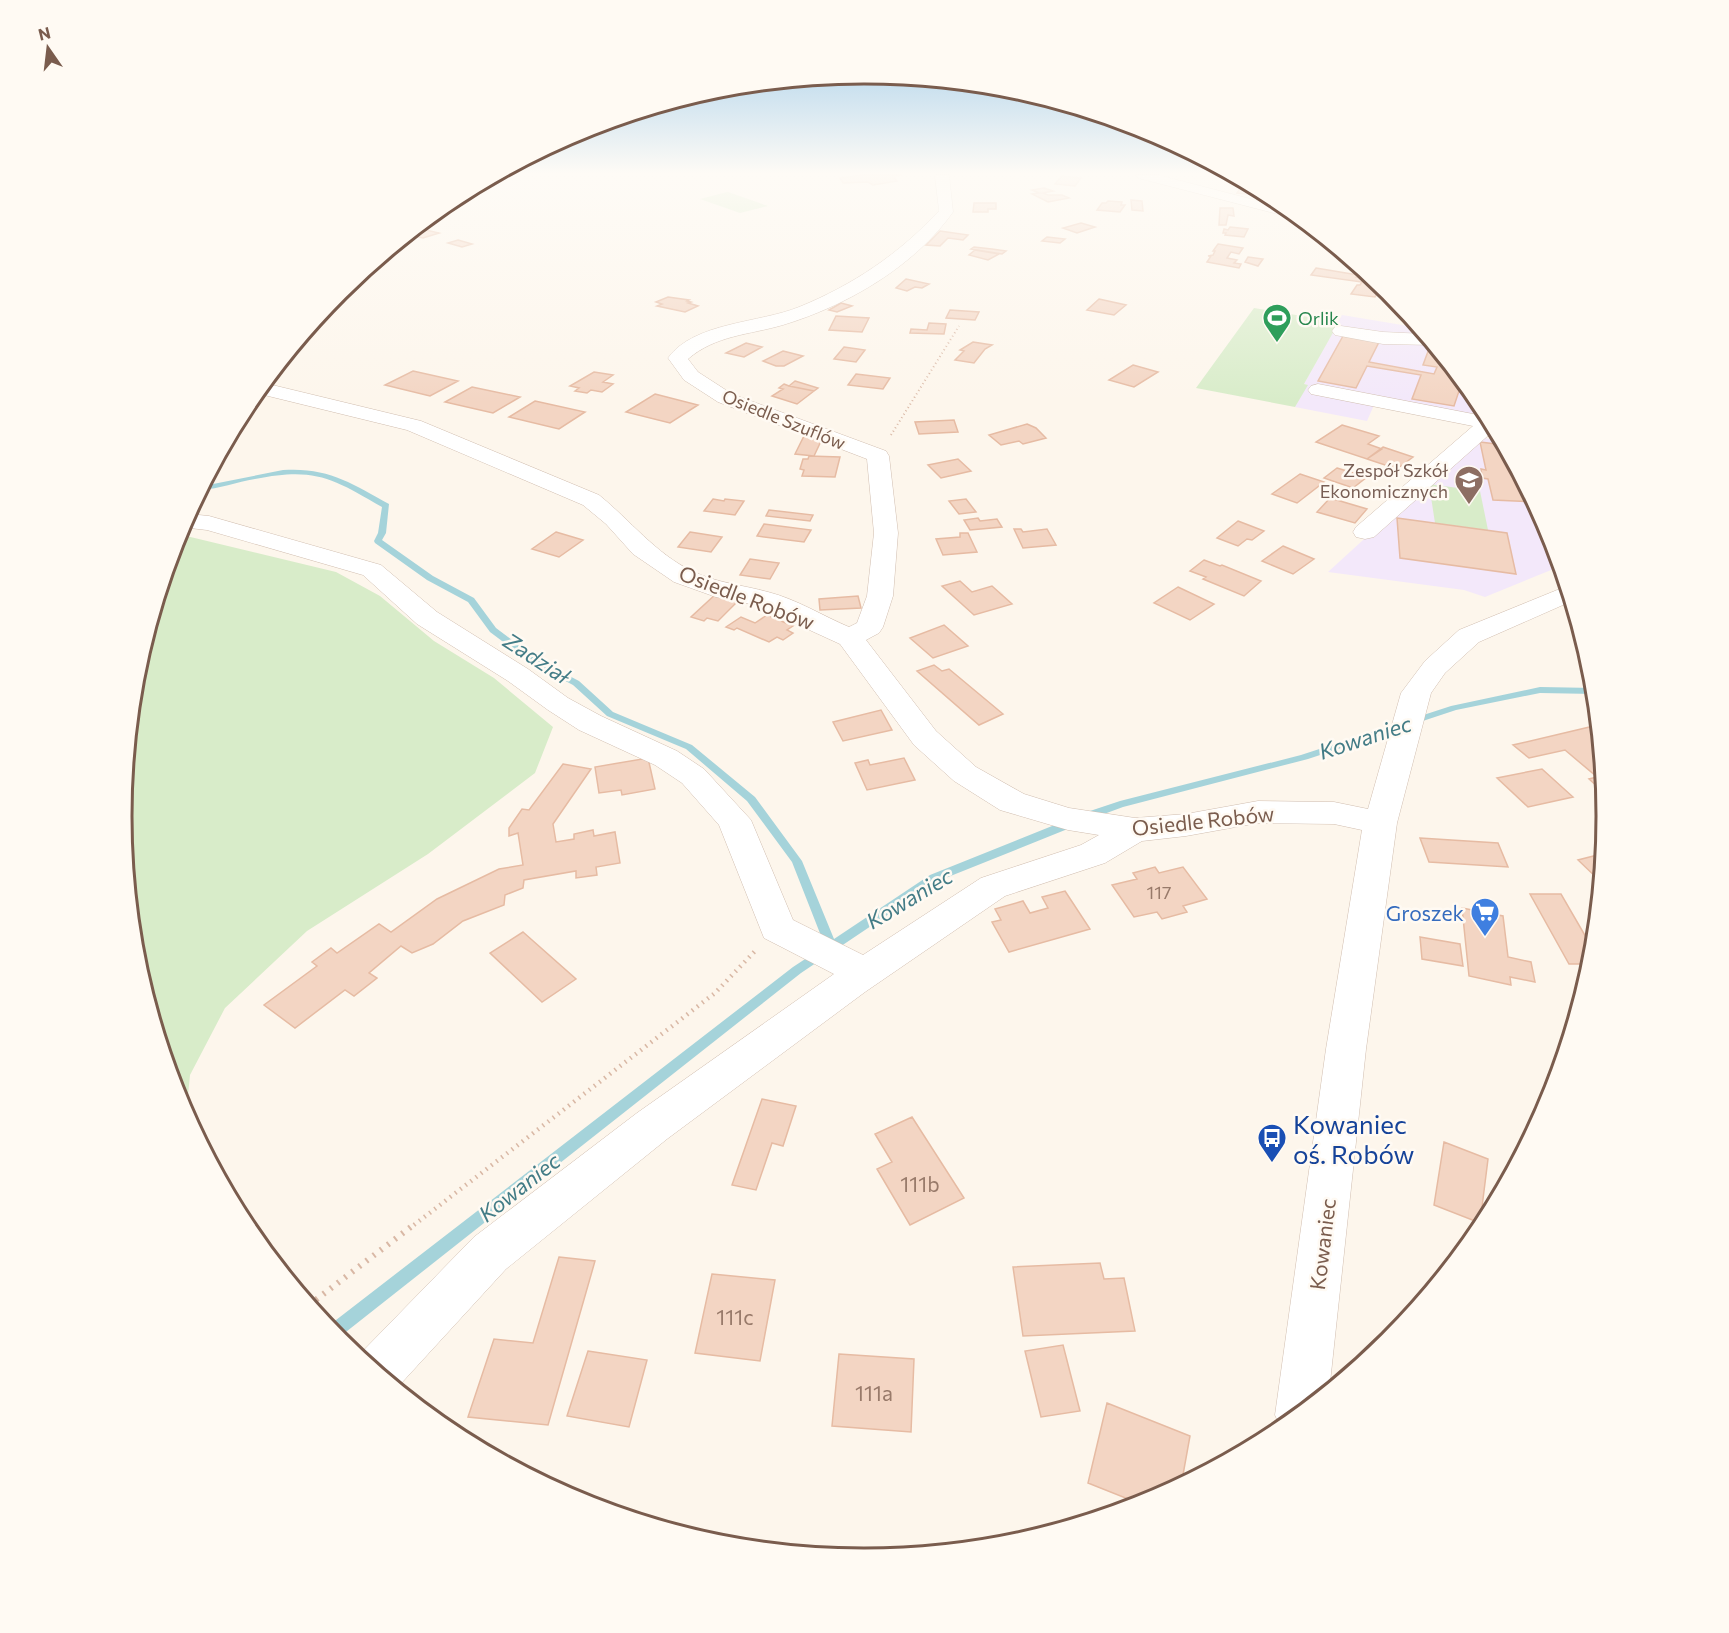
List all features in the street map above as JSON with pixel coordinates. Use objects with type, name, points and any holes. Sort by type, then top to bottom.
[{"type":"street","name":"Osiedle Szuflów","points":[[878,456],[725,398],[692,376],[678,358],[692,344],[724,332],[786,318],[857,287],[907,251]]},
{"type":"street","points":[[1341,332],[1402,347],[1422,342]]},
{"type":"street","name":"Osiedle Robów","points":[[269,390],[414,425],[435,433],[591,500],[614,519],[642,549],[683,577],[725,591],[762,598],[850,638],[925,738],[965,774],[990,791],[1038,811],[1118,828],[1186,825],[1258,812],[1282,811],[1334,813],[1380,823]]},
{"type":"street","points":[[1318,390],[1386,394],[1482,422]]},
{"type":"street","points":[[1365,532],[1486,429]]},
{"type":"street","points":[[850,638],[869,627],[880,596],[886,533],[878,456]]},
{"type":"street","points":[[195,522],[209,523],[372,570],[427,618],[518,675],[558,704],[590,723],[666,758],[693,776],[734,820],[771,907],[777,928],[865,973]]},
{"type":"street","name":"Kowaniec","points":[[1311,1397],[1346,1049],[1380,823],[1416,693],[1435,667],[1469,636],[1563,596]]},
{"type":"street","points":[[382,1367],[490,1253],[652,1126],[865,973],[993,887],[1093,855],[1118,828]]},
{"type":"path","points":[[878,456],[958,326]]},
{"type":"path","points":[[315,1300],[715,993],[777,928]]},
{"type":"shaded area","points":[[1342,315],[1407,326],[1446,371],[1477,415],[1471,413],[1461,422],[1374,405],[1367,421],[1295,407],[1307,385],[1304,384]]},
{"type":"shaded area","name":"Zespół Szkół Ekonomicznych","points":[[1483,438],[1492,439],[1521,493],[1553,569],[1485,597],[1464,590],[1328,572]]},
{"type":"green space","name":"Orlik","points":[[1254,308],[1339,322],[1304,384],[1308,385],[1295,407],[1196,388]]},
{"type":"green space","points":[[1429,484],[1480,491],[1488,530],[1435,523]]},
{"type":"green space","points":[[188,536],[336,572],[380,596],[434,641],[494,678],[553,727],[535,773],[428,854],[307,931],[225,1008],[190,1075],[188,1097],[157,1006],[146,959],[138,912],[132,816],[138,721],[146,674],[157,627]]},
{"type":"building","points":[[974,251],[999,254],[988,260],[969,255]]},
{"type":"building","points":[[985,251],[1006,251],[1002,254]]},
{"type":"building","points":[[1215,251],[1241,251],[1239,254],[1231,252],[1227,258],[1237,260],[1234,263],[1241,264],[1239,268],[1207,262],[1211,256],[1208,256],[1213,255]]},
{"type":"building","points":[[1248,257],[1263,259],[1258,266],[1245,262]]},
{"type":"building","points":[[1316,268],[1356,275],[1356,277],[1377,294],[1375,297],[1351,294],[1362,282],[1311,275]]},
{"type":"building","points":[[906,279],[929,284],[907,291],[896,288]]},
{"type":"building","points":[[668,297],[689,300],[687,301],[691,302],[688,303],[698,306],[685,312],[657,306],[662,304],[656,302]]},
{"type":"building","points":[[1099,299],[1126,305],[1114,315],[1087,310]]},
{"type":"building","points":[[841,303],[852,306],[837,312],[829,310]]},
{"type":"building","points":[[950,310],[979,312],[975,320],[946,318]]},
{"type":"building","points":[[836,316],[869,318],[862,332],[829,330]]},
{"type":"building","points":[[929,323],[946,324],[944,334],[910,333],[911,329],[927,330]]},
{"type":"building","points":[[1343,336],[1379,342],[1369,362],[1434,374],[1437,367],[1423,365],[1428,350],[1459,390],[1454,406],[1412,399],[1421,375],[1367,366],[1356,388],[1318,381]]},
{"type":"building","points":[[973,342],[992,345],[985,349],[974,363],[955,360],[964,351],[960,350]]},
{"type":"building","points":[[746,343],[762,347],[744,357],[726,353]]},
{"type":"building","points":[[844,347],[865,350],[856,362],[834,359]]},
{"type":"building","points":[[783,351],[803,356],[784,366],[776,366],[763,361]]},
{"type":"building","points":[[1133,365],[1158,372],[1134,387],[1109,380]]},
{"type":"building","points":[[413,371],[458,381],[430,396],[385,385]]},
{"type":"building","points":[[594,372],[613,375],[603,382],[613,384],[602,392],[591,390],[587,393],[575,391],[579,388],[570,386]]},
{"type":"building","points":[[856,374],[890,378],[883,389],[848,385]]},
{"type":"building","points":[[795,381],[818,388],[814,391],[789,386]]},
{"type":"building","points":[[784,384],[814,391],[797,404],[772,396],[783,389],[779,388]]},
{"type":"building","points":[[472,387],[520,397],[493,413],[445,402]]},
{"type":"building","points":[[655,394],[698,405],[670,423],[626,412]]},
{"type":"building","points":[[535,401],[585,412],[559,429],[509,417]]},
{"type":"building","points":[[954,420],[958,432],[919,434],[915,422]]},
{"type":"building","points":[[1027,424],[1036,428],[1046,438],[1023,444],[1019,441],[1001,445],[989,435]]},
{"type":"building","points":[[1342,425],[1379,436],[1368,444],[1382,449],[1367,459],[1316,442]]},
{"type":"building","points":[[805,434],[822,439],[814,456],[795,454]]},
{"type":"building","points":[[1480,442],[1495,444],[1525,502],[1493,500],[1488,479],[1482,478],[1481,469],[1486,470]]},
{"type":"building","points":[[1383,447],[1413,457],[1397,469],[1367,459]]},
{"type":"building","points":[[809,456],[840,457],[835,477],[802,476],[804,470],[800,469],[803,459],[808,459]]},
{"type":"building","points":[[958,459],[971,471],[941,478],[928,465]]},
{"type":"building","points":[[1337,468],[1367,477],[1353,488],[1324,478]]},
{"type":"building","points":[[1300,474],[1324,482],[1297,503],[1272,494]]},
{"type":"building","points":[[1330,498],[1367,509],[1355,523],[1317,512]]},
{"type":"building","points":[[713,499],[744,501],[735,515],[704,511]]},
{"type":"building","points":[[966,499],[976,512],[959,514],[949,501]]},
{"type":"building","points":[[769,510],[813,515],[810,521],[766,516]]},
{"type":"building","points":[[978,518],[980,521],[997,519],[1002,527],[970,530],[964,520]]},
{"type":"building","points":[[1397,518],[1507,533],[1516,574],[1400,558]]},
{"type":"building","points":[[1238,521],[1264,531],[1238,546],[1217,538]]},
{"type":"building","points":[[764,524],[811,530],[804,542],[757,536]]},
{"type":"building","points":[[1014,529],[1021,529],[1023,532],[1047,529],[1056,545],[1023,548]]},
{"type":"building","points":[[556,532],[583,540],[559,557],[532,549]]},
{"type":"building","points":[[690,532],[722,537],[711,552],[678,547]]},
{"type":"building","points":[[960,533],[968,533],[977,552],[943,555],[936,539],[960,537]]},
{"type":"building","points":[[1283,546],[1314,559],[1293,574],[1262,561]]},
{"type":"building","points":[[750,559],[779,563],[770,579],[740,575]]},
{"type":"building","points":[[1204,560],[1261,581],[1244,596],[1190,571]]},
{"type":"building","points":[[960,581],[972,592],[992,586],[1012,604],[974,615],[942,586]]},
{"type":"building","points":[[1178,587],[1214,604],[1190,620],[1154,603]]},
{"type":"building","points":[[718,592],[741,598],[718,621],[707,618],[704,621],[691,617]]},
{"type":"building","points":[[858,596],[861,608],[820,610],[819,599]]},
{"type":"building","points":[[767,615],[793,626],[787,630],[793,633],[783,640],[777,637],[769,642],[737,628],[734,630],[726,627],[741,617],[755,623]]},
{"type":"building","points":[[944,625],[968,646],[933,658],[910,638]]},
{"type":"building","points":[[934,665],[942,671],[949,669],[1003,714],[979,725],[917,671]]},
{"type":"building","points":[[881,710],[892,730],[843,741],[833,722]]},
{"type":"building","points":[[1591,727],[1595,776],[1565,750],[1529,758],[1513,745]]},
{"type":"building","points":[[648,758],[655,789],[622,795],[621,790],[599,793],[595,767]]},
{"type":"building","points":[[904,758],[915,780],[867,790],[855,763],[868,760],[870,765]]},
{"type":"building","points":[[563,764],[591,769],[553,824],[556,842],[574,839],[574,834],[593,830],[594,836],[615,832],[620,863],[596,867],[597,875],[576,878],[576,871],[524,880],[523,888],[505,895],[504,905],[463,921],[433,944],[412,953],[401,946],[369,973],[377,978],[354,996],[345,990],[295,1028],[264,1005],[317,966],[312,962],[331,948],[337,953],[379,924],[391,932],[437,899],[499,869],[523,865],[518,833],[509,836],[509,828],[522,809],[529,810]]},
{"type":"building","points":[[1542,769],[1573,797],[1528,807],[1497,778]]},
{"type":"building","points":[[1595,777],[1596,785],[1589,779]]},
{"type":"building","points":[[1420,838],[1498,843],[1508,867],[1429,862]]},
{"type":"building","points":[[1595,855],[1594,875],[1578,860]]},
{"type":"building","points":[[1155,867],[1159,873],[1183,867],[1207,899],[1183,906],[1187,912],[1162,919],[1157,912],[1134,917],[1112,885],[1137,879],[1133,873]]},
{"type":"building","points":[[1065,891],[1090,929],[1009,952],[992,922],[1001,920],[995,909],[1023,901],[1030,913],[1048,908],[1042,897]]},
{"type":"building","points":[[1530,894],[1561,894],[1587,938],[1582,964],[1569,964]]},
{"type":"building","name":"Groszek","points":[[1462,908],[1503,916],[1508,957],[1531,962],[1535,982],[1510,977],[1511,985],[1469,976]]},
{"type":"building","points":[[523,932],[576,979],[542,1002],[490,953]]},
{"type":"building","points":[[1420,937],[1460,944],[1463,966],[1422,959]]},
{"type":"building","points":[[762,1099],[796,1106],[783,1146],[772,1143],[756,1190],[732,1185]]},
{"type":"building","points":[[912,1117],[964,1198],[910,1225],[877,1169],[892,1162],[875,1134]]},
{"type":"building","points":[[1444,1142],[1488,1159],[1482,1211],[1475,1221],[1434,1205]]},
{"type":"building","points":[[559,1257],[595,1261],[548,1425],[468,1417],[494,1339],[533,1343]]},
{"type":"building","points":[[1100,1263],[1104,1279],[1124,1278],[1135,1331],[1023,1336],[1013,1267]]},
{"type":"building","points":[[712,1274],[775,1280],[760,1361],[695,1353]]},
{"type":"building","points":[[1063,1345],[1080,1411],[1041,1417],[1025,1351]]},
{"type":"building","points":[[588,1351],[647,1360],[629,1427],[567,1416]]},
{"type":"building","points":[[839,1354],[914,1359],[911,1432],[832,1426]]},
{"type":"building","points":[[1107,1403],[1190,1436],[1183,1475],[1145,1493],[1129,1499],[1088,1483]]},
{"type":"waterway","name":"Zadział","points":[[212,486],[269,474],[309,472],[339,480],[386,506],[382,533],[378,541],[430,578],[471,600],[493,630],[536,662],[576,683],[610,714],[689,747],[751,799],[797,861],[831,947]]},
{"type":"waterway","name":"Kowaniec","points":[[1085,817],[1120,804],[1304,757],[1454,708],[1540,690],[1586,691]]},
{"type":"waterway","name":"Kowaniec","points":[[340,1327],[797,970],[934,878],[1071,823]]},
{"type":"place","name":"Orlik","points":[[1277,344]]},
{"type":"place","name":"Zespół Szkół Ekonomicznych","points":[[1469,506]]},
{"type":"place","name":"Groszek","points":[[1485,938]]},
{"type":"place","name":"Kowaniec oś. Robów","points":[[1272,1164]]}]
